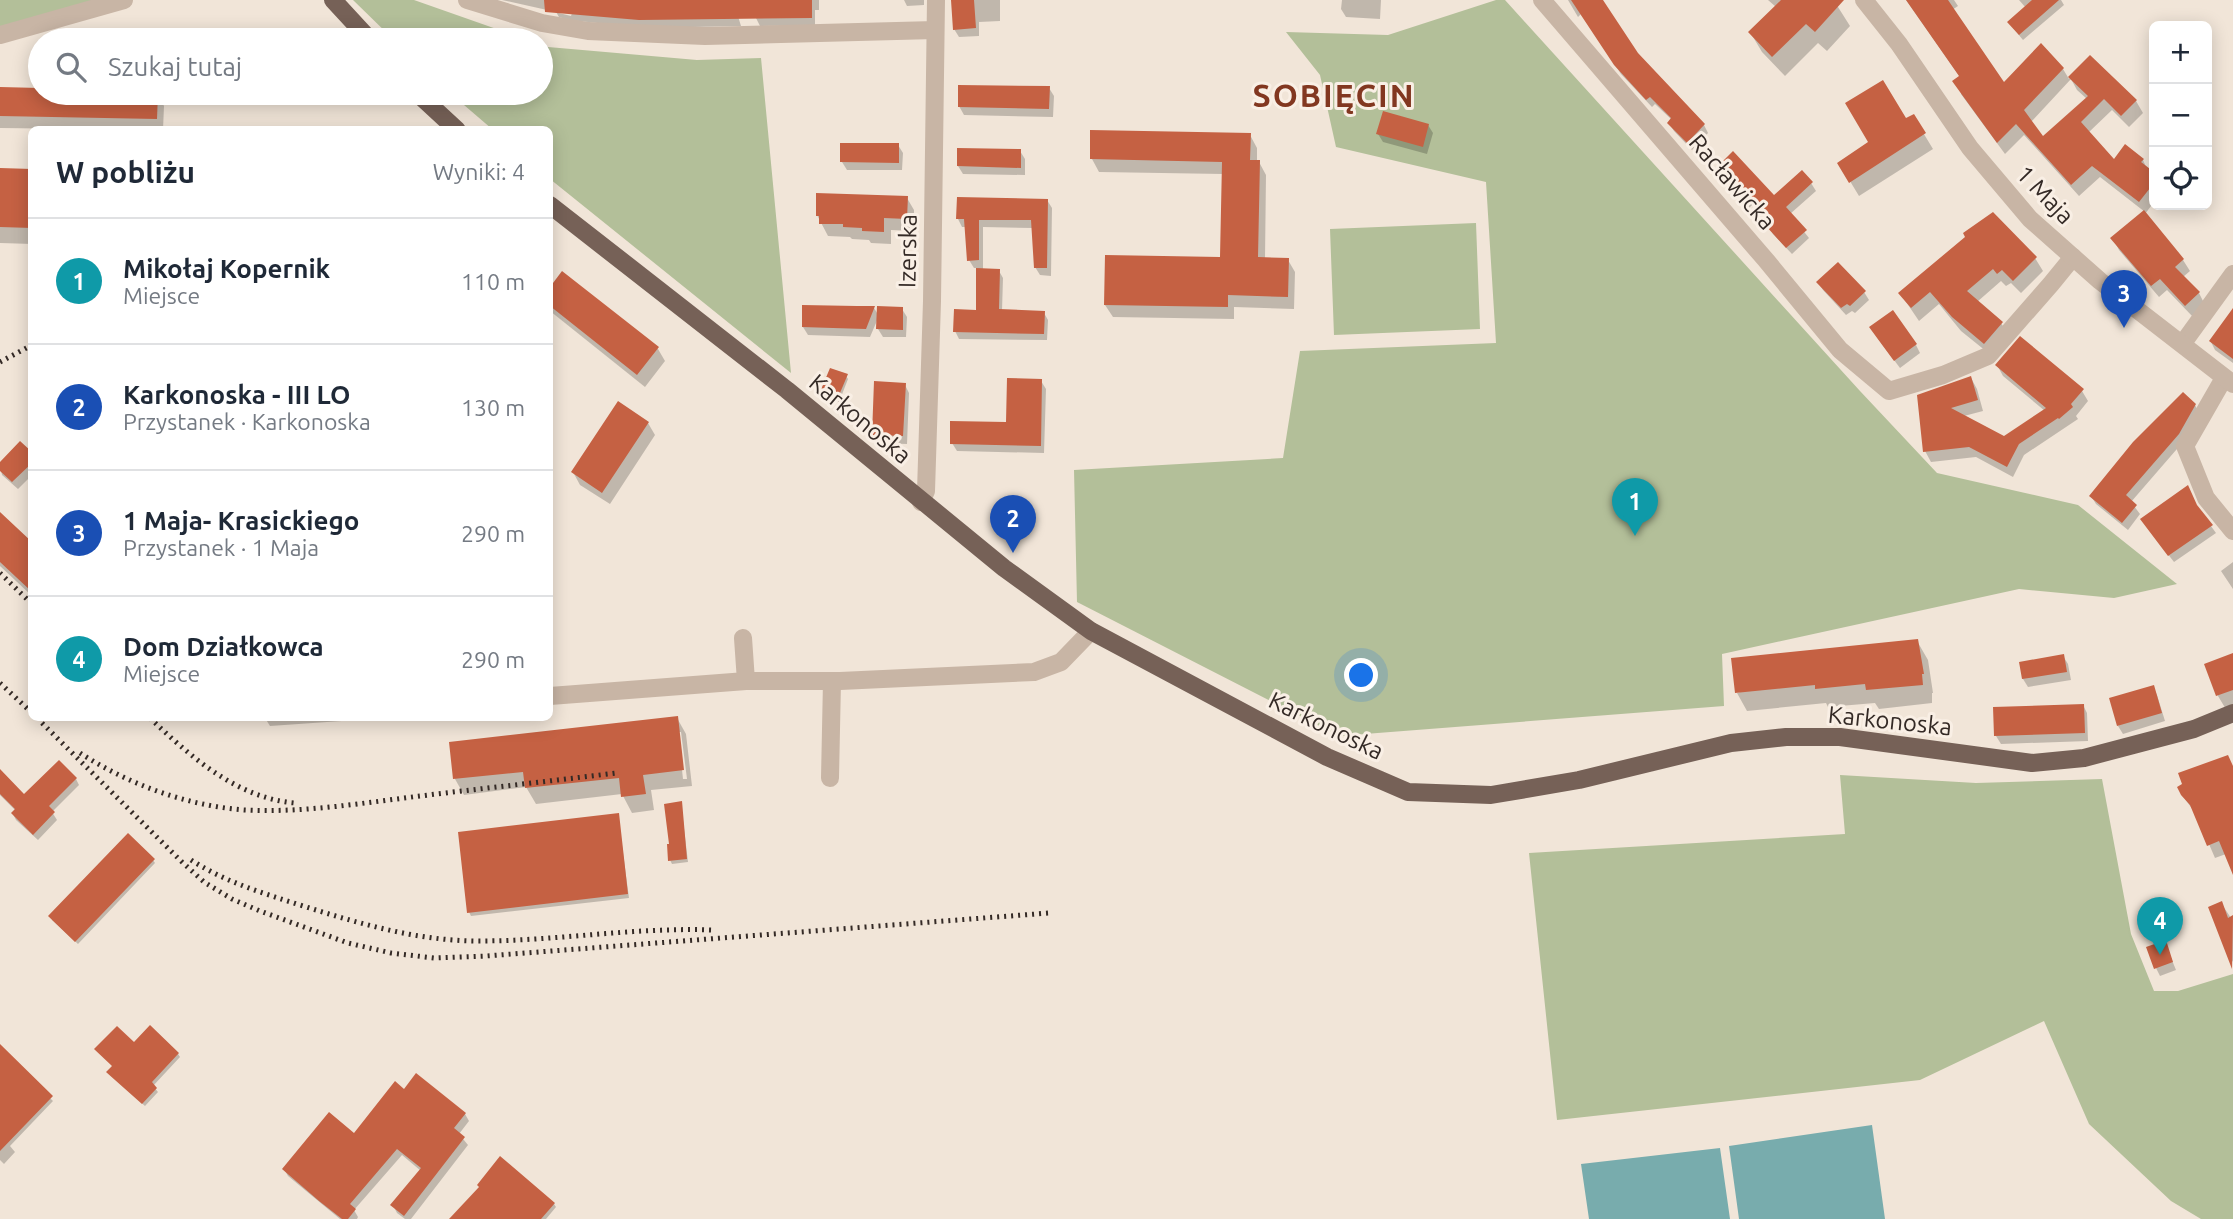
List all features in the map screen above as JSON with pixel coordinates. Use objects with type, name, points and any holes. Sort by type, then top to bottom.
[{"type":"main road","points":[[333,0],[359,28]]},
{"type":"main road","points":[[430,105],[453,126]]},
{"type":"main road","name":"Karkonoska","points":[[553,207],[787,390],[1004,568],[1091,631],[1327,757],[1409,792],[1491,795],[1579,780],[1731,743],[1786,737],[1840,737],[2032,763],[2084,758],[2194,729],[2233,713]]},
{"type":"street","points":[[0,35],[124,0]]},
{"type":"street","points":[[467,0],[542,23],[588,31],[705,36],[935,30]]},
{"type":"street","name":"Izerska","points":[[921,502],[926,491],[936,0]]},
{"type":"street","name":"Racławicka","points":[[1542,0],[1840,350],[1889,391],[1943,375],[1987,356],[2073,257]]},
{"type":"street","name":"1 Maja","points":[[1864,0],[1899,44],[1982,164],[2030,219],[2100,281],[2229,381]]},
{"type":"street","points":[[2183,343],[2233,274]]},
{"type":"street","points":[[2229,381],[2185,446],[2206,498],[2233,531]]},
{"type":"street","points":[[553,696],[746,681],[832,681],[1034,672],[1061,662],[1091,631]]},
{"type":"street","points":[[743,638],[746,681]]},
{"type":"street","points":[[830,778],[832,681]]},
{"type":"green space","points":[[0,0],[106,0],[0,32]]},
{"type":"green space","points":[[353,0],[414,0],[494,28],[382,28]]},
{"type":"green space","points":[[1496,0],[1505,0],[1937,473],[2078,505],[2177,584],[2114,598],[2019,589],[1722,654],[1724,706],[1339,736],[1077,602],[1074,470],[1283,458],[1300,351],[1496,343],[1486,182],[1336,147],[1320,75],[1286,32],[1388,35]]},
{"type":"green space","points":[[553,47],[697,60],[761,58],[791,373],[553,181],[553,126],[488,126],[464,105],[553,105]]},
{"type":"green space","points":[[1476,223],[1480,329],[1334,335],[1330,229]]},
{"type":"green space","points":[[1840,775],[1976,783],[2102,779],[2131,934],[2154,991],[2178,991],[2233,974],[2233,1219],[2201,1219],[2171,1201],[2089,1124],[2044,1021],[1920,1080],[1557,1120],[1529,853],[1845,834]]},
{"type":"water","points":[[1872,1125],[1885,1219],[1739,1219],[1729,1146]]},
{"type":"water","points":[[1720,1148],[1730,1219],[1589,1219],[1581,1164]]},
{"type":"building","points":[[544,0],[812,0],[812,18],[639,20],[545,12]]},
{"type":"building","points":[[951,0],[974,0],[976,28],[953,30]]},
{"type":"building","points":[[1571,0],[1603,0],[1638,53],[1705,124],[1687,143],[1667,123],[1671,118],[1650,97],[1646,100],[1614,65]]},
{"type":"building","points":[[1781,0],[1844,0],[1815,32],[1806,24],[1772,57],[1748,32]]},
{"type":"building","points":[[1906,0],[1948,0],[2004,82],[2041,43],[2064,68],[2024,110],[2043,136],[2088,96],[2068,77],[2090,55],[2137,100],[2121,116],[2104,99],[2081,122],[2114,159],[2125,144],[2144,159],[2141,162],[2149,168],[2149,189],[2139,202],[2092,166],[2071,185],[2016,124],[1997,143],[1952,81],[1959,76]]},
{"type":"building","points":[[2032,0],[2059,0],[2019,35],[2007,22]]},
{"type":"building","points":[[1883,80],[1906,118],[1914,114],[1926,133],[1849,183],[1837,163],[1868,142],[1845,103]]},
{"type":"building","points":[[958,85],[1050,86],[1049,109],[958,107]]},
{"type":"building","points":[[0,87],[28,88],[28,105],[158,105],[157,119],[0,116]]},
{"type":"building","points":[[1383,111],[1429,124],[1423,147],[1376,134]]},
{"type":"building","points":[[1090,130],[1251,133],[1250,160],[1260,160],[1258,257],[1289,258],[1288,297],[1228,295],[1228,307],[1104,305],[1105,255],[1220,257],[1222,162],[1090,159]]},
{"type":"building","points":[[840,143],[899,143],[899,163],[840,162]]},
{"type":"building","points":[[957,148],[1021,149],[1021,168],[957,166]]},
{"type":"building","points":[[1733,151],[1774,195],[1802,170],[1813,182],[1786,207],[1807,230],[1786,248],[1766,226],[1770,222],[1748,198],[1743,203],[1713,171]]},
{"type":"building","points":[[0,168],[28,169],[28,228],[0,227]]},
{"type":"building","points":[[816,193],[908,196],[907,219],[884,218],[884,232],[862,231],[862,228],[843,227],[843,224],[819,224],[819,216],[816,216]]},
{"type":"building","points":[[957,197],[1048,199],[1047,268],[1034,268],[1031,220],[979,220],[979,260],[967,261],[964,219],[956,219]]},
{"type":"building","points":[[2144,210],[2184,259],[2175,267],[2200,292],[2185,306],[2160,279],[2151,286],[2110,238]]},
{"type":"building","points":[[1993,212],[2037,257],[2013,281],[2002,270],[1997,274],[1993,269],[1967,291],[2003,322],[1984,344],[1952,317],[1930,292],[1911,308],[1898,293],[1965,237],[1963,233]]},
{"type":"building","points":[[1838,262],[1866,291],[1850,306],[1847,304],[1841,308],[1816,282]]},
{"type":"building","points":[[976,268],[1000,269],[999,309],[1045,311],[1044,334],[953,332],[954,309],[976,310]]},
{"type":"building","points":[[562,271],[659,347],[637,375],[553,308],[553,283]]},
{"type":"building","points":[[802,305],[875,306],[866,329],[802,327]]},
{"type":"building","points":[[877,306],[903,307],[903,330],[876,329]]},
{"type":"building","points":[[2233,308],[2233,359],[2209,341]]},
{"type":"building","points":[[1893,310],[1917,344],[1894,361],[1869,327]]},
{"type":"building","points":[[2020,336],[2084,389],[2071,404],[2073,407],[2019,444],[2007,467],[1969,447],[1923,452],[1917,395],[1971,376],[1978,400],[1951,408],[2004,436],[2046,408],[1995,365]]},
{"type":"building","points":[[830,368],[848,374],[837,400],[820,392]]},
{"type":"building","points":[[1007,378],[1042,379],[1041,446],[950,444],[950,421],[1006,422]]},
{"type":"building","points":[[874,381],[906,383],[903,436],[872,435]]},
{"type":"building","points":[[2183,392],[2196,404],[2179,434],[2126,495],[2137,505],[2122,523],[2089,496],[2133,442]]},
{"type":"building","points":[[618,401],[649,422],[602,493],[571,472]]},
{"type":"building","points":[[20,441],[28,448],[28,467],[12,482],[0,471],[0,462]]},
{"type":"building","points":[[2188,485],[2197,505],[2213,525],[2168,556],[2140,519]]},
{"type":"building","points":[[0,512],[28,538],[28,588],[0,562]]},
{"type":"building","points":[[1918,639],[1924,674],[1923,685],[1866,690],[1865,684],[1815,689],[1815,685],[1735,693],[1731,658]]},
{"type":"building","points":[[2233,653],[2233,690],[2216,696],[2204,664]]},
{"type":"building","points":[[2064,654],[2067,672],[2022,679],[2019,662]]},
{"type":"building","points":[[2154,685],[2162,713],[2117,726],[2109,698]]},
{"type":"building","points":[[2084,704],[2085,733],[1994,736],[1993,707]]},
{"type":"building","points":[[678,716],[684,770],[643,775],[646,794],[621,797],[619,778],[525,788],[523,772],[453,779],[449,742]]},
{"type":"building","points":[[2228,755],[2233,766],[2233,875],[2219,841],[2207,846],[2190,805],[2177,787],[2182,784],[2178,773]]},
{"type":"building","points":[[59,760],[77,778],[49,806],[55,812],[33,835],[11,813],[15,809],[0,794],[0,769],[24,794]]},
{"type":"building","points":[[682,801],[687,859],[668,861],[669,844],[664,804]]},
{"type":"building","points":[[619,813],[628,894],[467,913],[458,832]]},
{"type":"building","points":[[128,833],[155,859],[75,942],[48,916]]},
{"type":"building","points":[[2222,901],[2228,918],[2233,915],[2232,969],[2208,907]]},
{"type":"building","points":[[2166,940],[2173,962],[2154,969],[2146,947]]},
{"type":"building","points":[[150,1025],[179,1053],[152,1082],[157,1088],[142,1104],[106,1072],[112,1066],[94,1049],[117,1026],[134,1042]]},
{"type":"building","points":[[0,1044],[53,1096],[0,1151]]},
{"type":"building","points":[[416,1073],[466,1113],[454,1128],[465,1137],[404,1216],[390,1205],[421,1168],[397,1149],[350,1204],[356,1209],[348,1219],[342,1219],[282,1169],[329,1112],[354,1133],[395,1081],[404,1089]]},
{"type":"building","points":[[500,1156],[555,1203],[541,1219],[449,1219],[479,1187],[477,1185]]},
{"type":"railway","points":[[0,362],[28,347]]},
{"type":"railway","points":[[0,573],[28,600]]},
{"type":"railway","points":[[0,683],[28,709]]},
{"type":"railway","points":[[153,721],[181,747],[234,784],[253,793],[295,803]]},
{"type":"railway","points":[[42,723],[204,882],[232,899],[260,911],[348,943],[391,953],[434,958],[486,956],[1049,913]]},
{"type":"railway","points":[[80,753],[138,784],[159,792],[202,804],[245,810],[333,807],[616,773]]},
{"type":"railway","points":[[191,860],[259,892],[368,925],[434,938],[479,941],[654,930],[712,930]]},
{"type":"place","name":"1 Maja- Krasickiego","points":[[2124,328]]},
{"type":"place","name":"Mikołaj Kopernik","points":[[1635,536]]},
{"type":"place","name":"Karkonoska - III LO","points":[[1013,553]]},
{"type":"place","name":"Dom Działkowca","points":[[2160,955]]},
{"type":"district","name":"SOBIĘCIN","points":[[1334,96]]}]
